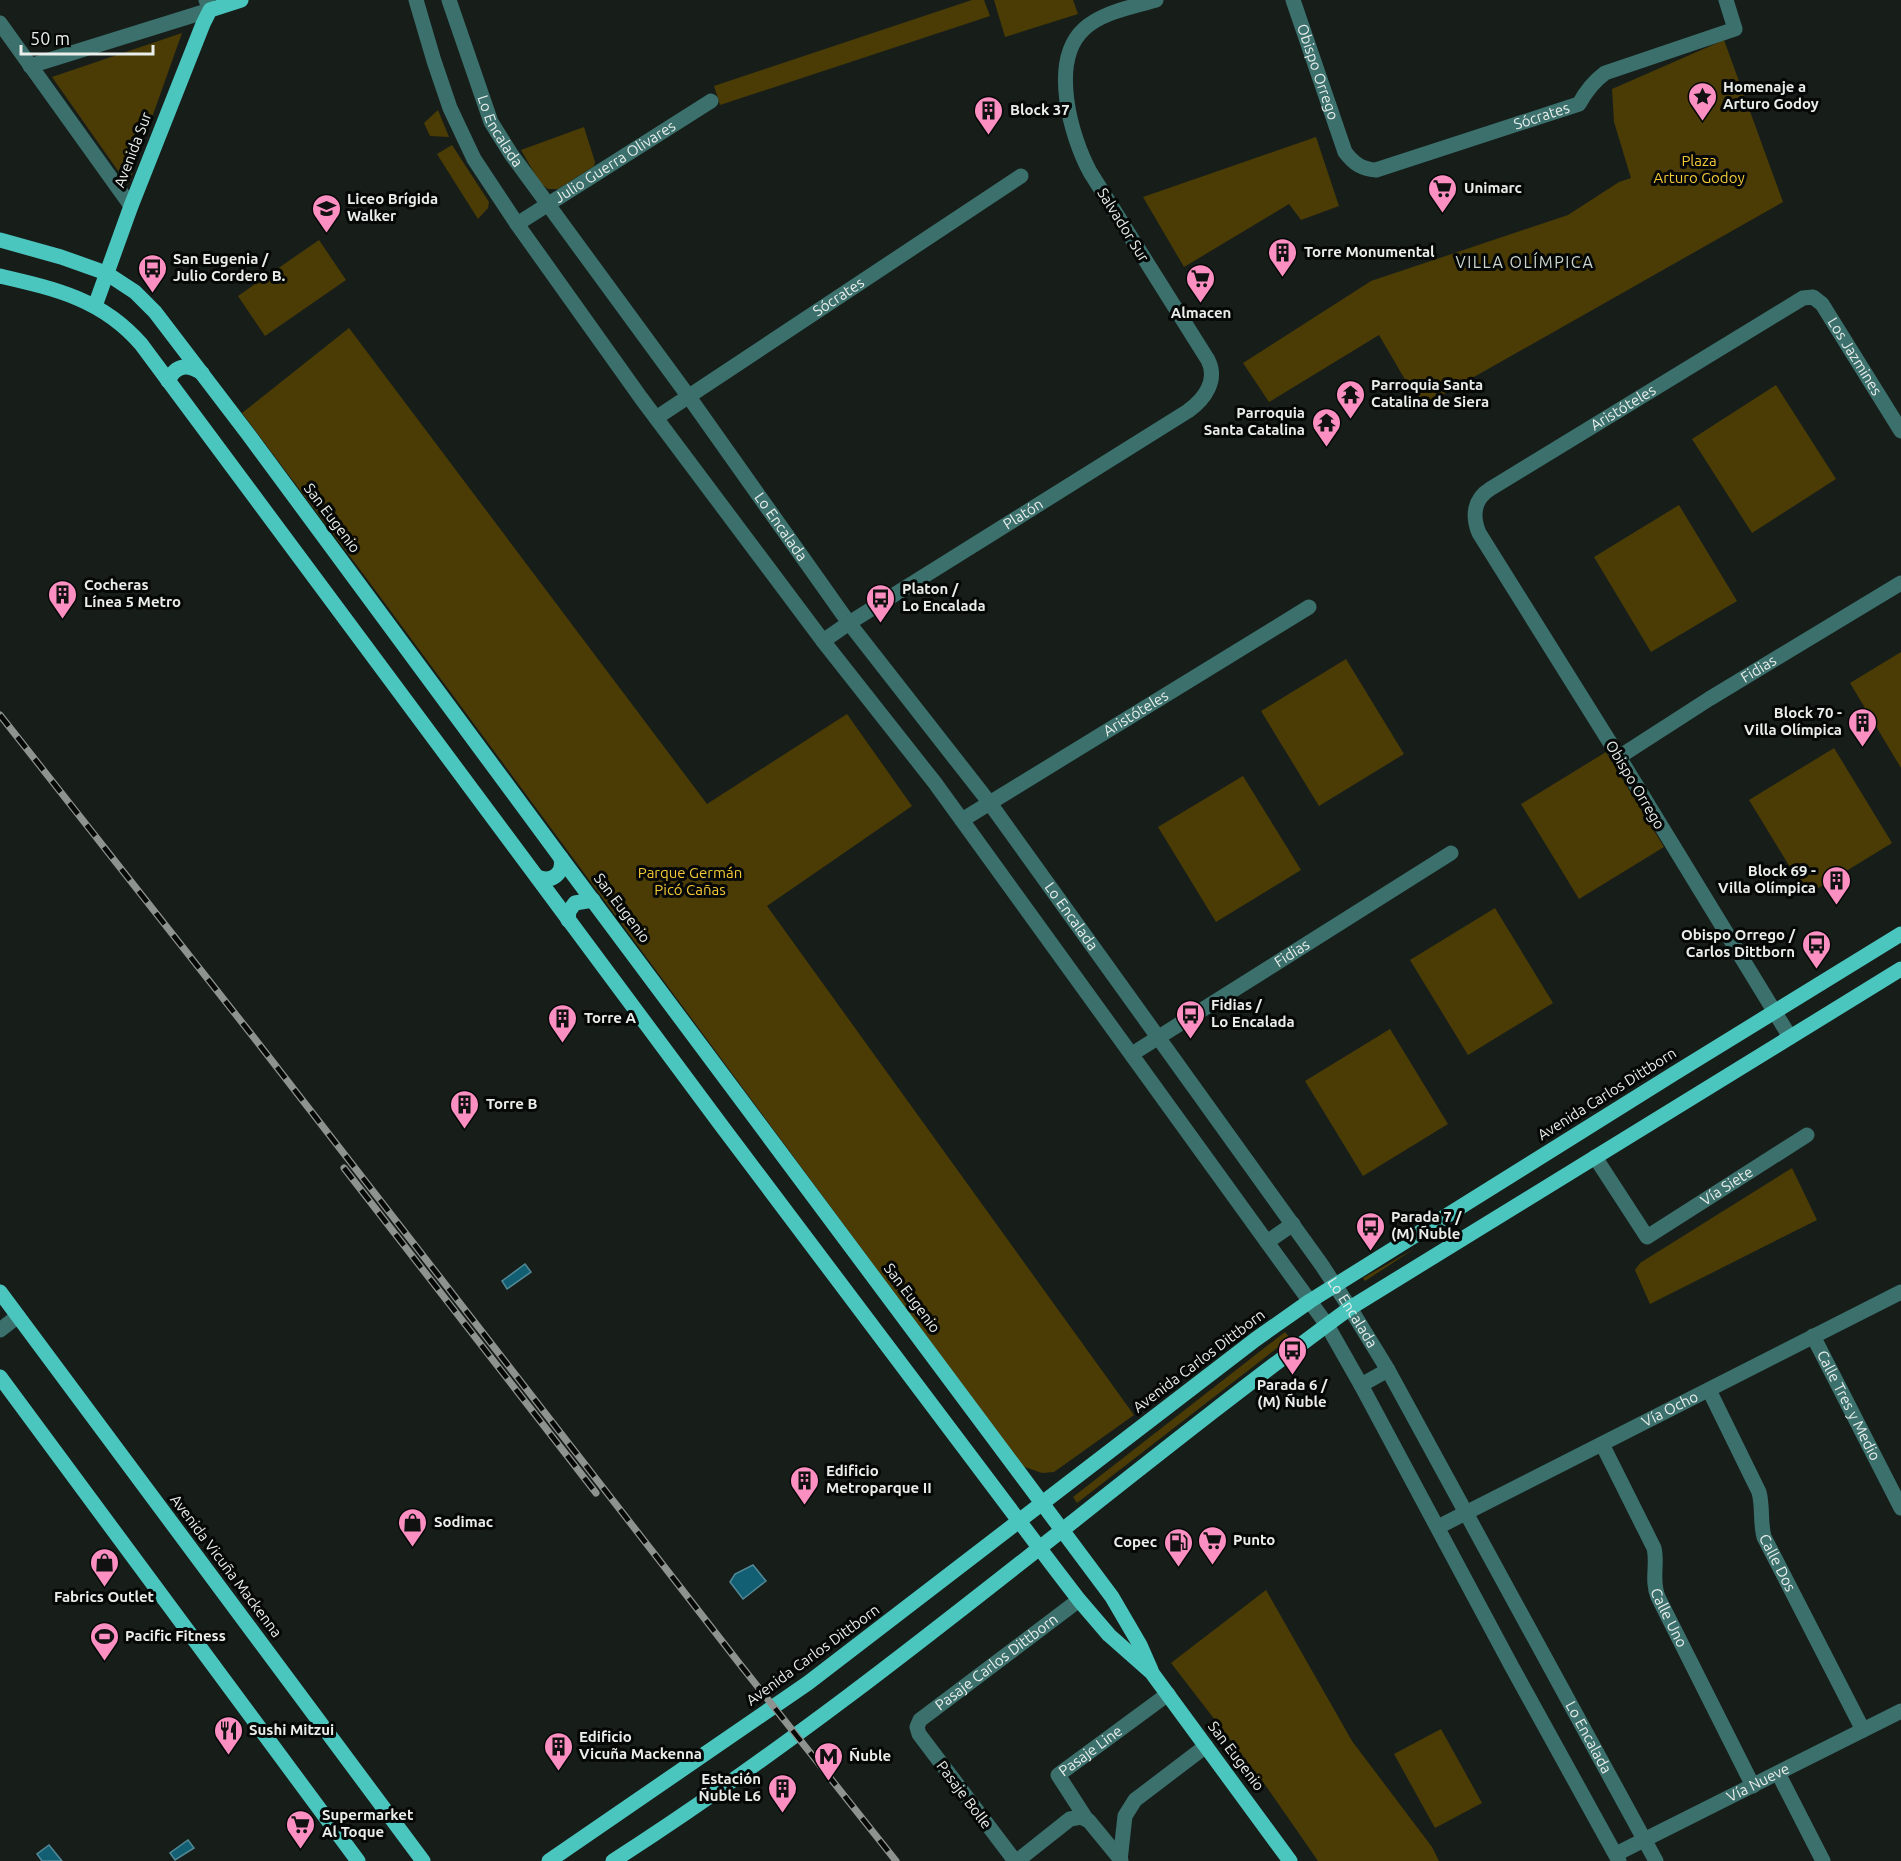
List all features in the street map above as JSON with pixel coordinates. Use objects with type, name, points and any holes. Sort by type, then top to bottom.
[{"type":"main road","points":[[208,5],[241,0]]},
{"type":"main road","name":"Avenida Sur","points":[[95,306],[208,5]]},
{"type":"main road","name":"San Eugenio","points":[[0,240],[61,257],[106,273],[126,284],[145,301],[202,373],[1112,1597],[1140,1646],[1152,1673]]},
{"type":"main road","name":"San Eugenio","points":[[0,276],[52,288],[95,306],[112,316],[132,334],[1018,1521],[1109,1635],[1152,1673],[1290,1861]]},
{"type":"main road","points":[[168,381],[178,368],[186,366],[202,373]]},
{"type":"main road","points":[[537,877],[547,880],[556,876],[561,868],[561,858]]},
{"type":"main road","points":[[568,920],[569,911],[575,903],[593,900]]},
{"type":"main road","name":"Avenida Carlos Dittborn","points":[[549,1861],[808,1683],[1256,1339],[1310,1301],[1901,934]]},
{"type":"main road","points":[[613,1861],[741,1775],[824,1714],[1350,1308],[1901,969]]},
{"type":"main road","name":"Avenida Vicuña Mackenna","points":[[0,1292],[423,1861]]},
{"type":"main road","points":[[0,1377],[358,1861]]},
{"type":"street","name":"Lo Encalada","points":[[416,0],[450,108],[474,159],[517,224],[656,418],[962,820],[1327,1325],[1617,1858]]},
{"type":"street","name":"Lo Encalada","points":[[449,0],[491,122],[547,204],[689,397],[849,623],[989,802],[1335,1284],[1388,1370],[1656,1861]]},
{"type":"street","name":"Salvador Sur","points":[[1156,0],[1112,14],[1091,24],[1076,37],[1066,61],[1068,106],[1076,141],[1090,172],[1208,360],[1212,377]]},
{"type":"street","name":"Obispo Orrego","points":[[1293,0],[1343,146]]},
{"type":"street","name":"Sócrates","points":[[1343,146],[1345,152],[1357,165],[1376,170],[1579,104],[1586,90],[1605,73],[1735,28],[1726,0]]},
{"type":"street","points":[[30,66],[208,5]]},
{"type":"street","points":[[0,23],[131,206]]},
{"type":"street","name":"Julio Guerra Olivares","points":[[517,224],[711,101]]},
{"type":"street","name":"Sócrates","points":[[656,418],[1021,176]]},
{"type":"street","name":"Los Jazmines","points":[[1800,299],[1813,297],[1822,304],[1901,431]]},
{"type":"street","name":"Aristóteles","points":[[1479,533],[1475,511],[1485,492],[1800,299]]},
{"type":"street","name":"Platón","points":[[824,641],[849,623],[1188,411],[1204,394],[1212,377]]},
{"type":"street","name":"Obispo Orrego","points":[[1479,533],[1790,1037]]},
{"type":"street","name":"Fidias","points":[[1618,757],[1901,583]]},
{"type":"street","name":"Aristóteles","points":[[962,820],[1309,607]]},
{"type":"street","name":"Fidias","points":[[1132,1054],[1451,853]]},
{"type":"street","name":"Vía Siete","points":[[1595,1157],[1647,1237],[1807,1135]]},
{"type":"street","points":[[1267,1242],[1293,1224]]},
{"type":"street","name":"Vía Ocho","points":[[1438,1527],[1901,1292]]},
{"type":"street","points":[[0,1330],[18,1316]]},
{"type":"street","name":"Calle Tres y Medio","points":[[1814,1336],[1901,1508]]},
{"type":"street","points":[[1361,1384],[1388,1370]]},
{"type":"street","name":"Calle Dos","points":[[1709,1390],[1760,1492],[1764,1537],[1863,1730]]},
{"type":"street","name":"Calle Uno","points":[[1602,1444],[1654,1548],[1656,1563],[1654,1584],[1659,1597],[1753,1785]]},
{"type":"street","name":"Pasaje Carlos Dittborn","points":[[916,1727],[920,1720],[1079,1600]]},
{"type":"street","name":"Pasaje Line","points":[[1120,1861],[1087,1820],[1058,1775],[1168,1694]]},
{"type":"street","name":"Vía Nueve","points":[[1617,1858],[1644,1840],[1901,1711]]},
{"type":"street","name":"Pasaje Bolle","points":[[916,1727],[1016,1861]]},
{"type":"street","points":[[1120,1861],[1125,1816],[1135,1800],[1206,1746]]},
{"type":"street","points":[[1779,1773],[1823,1861]]},
{"type":"street","points":[[1016,1861],[1070,1819],[1081,1817],[1087,1820]]},
{"type":"green space","points":[[972,0],[984,0],[990,16],[720,105],[714,86]]},
{"type":"green space","points":[[994,0],[1073,0],[1078,14],[1005,37]]},
{"type":"green space","points":[[182,33],[128,185],[52,77]]},
{"type":"green space","name":"Plaza Arturo Godoy","points":[[1724,40],[1783,202],[1421,407],[1379,335],[1269,402],[1243,363],[1371,281],[1568,215],[1619,182],[1631,178],[1614,122],[1612,89]]},
{"type":"green space","points":[[438,110],[449,137],[430,136],[424,123]]},
{"type":"green space","points":[[584,127],[595,162],[594,166],[558,189],[548,189],[540,183],[521,150]]},
{"type":"green space","points":[[1316,137],[1339,206],[1301,220],[1289,204],[1184,267],[1143,197]]},
{"type":"green space","points":[[452,145],[489,202],[488,208],[478,219],[437,154]]},
{"type":"green space","points":[[319,240],[346,280],[265,336],[238,296]]},
{"type":"green space","name":"Parque Germán Picó Cañas","points":[[349,328],[707,804],[847,714],[912,806],[767,906],[1134,1415],[1054,1472],[1042,1473],[1022,1466],[242,413]]},
{"type":"green space","points":[[1776,385],[1836,479],[1752,533],[1692,439]]},
{"type":"green space","points":[[1679,505],[1737,601],[1651,652],[1594,557]]},
{"type":"green space","points":[[1901,652],[1901,768],[1850,683]]},
{"type":"green space","points":[[1346,659],[1404,754],[1319,806],[1261,711]]},
{"type":"green space","points":[[1834,748],[1892,843],[1807,895],[1749,800]]},
{"type":"green space","points":[[1606,752],[1664,847],[1579,899],[1521,804]]},
{"type":"green space","points":[[1243,776],[1301,870],[1216,922],[1158,827]]},
{"type":"green space","points":[[1495,908],[1553,1003],[1468,1055],[1410,960]]},
{"type":"green space","points":[[1390,1029],[1448,1124],[1363,1176],[1305,1081]]},
{"type":"green space","points":[[1792,1168],[1817,1220],[1650,1304],[1635,1270],[1640,1263]]},
{"type":"green space","points":[[1414,1249],[1365,1281],[1363,1278]]},
{"type":"green space","points":[[1285,1332],[1290,1338],[1077,1503],[1073,1497]]},
{"type":"green space","points":[[1266,1590],[1352,1741],[1432,1847],[1439,1861],[1318,1861],[1266,1786],[1171,1663]]},
{"type":"green space","points":[[1441,1729],[1482,1803],[1435,1828],[1394,1754]]},
{"type":"water","points":[[525,1264],[531,1272],[507,1289],[502,1281]]},
{"type":"water","points":[[753,1565],[766,1581],[743,1599],[730,1582],[735,1574]]},
{"type":"water","points":[[188,1840],[194,1848],[175,1860],[170,1853]]},
{"type":"water","points":[[49,1845],[62,1861],[42,1861],[37,1854]]},
{"type":"railway","points":[[0,715],[896,1861]]},
{"type":"railway","points":[[344,1168],[596,1493]]},
{"type":"place","name":"Homenaje a Arturo Godoy","points":[[1702,122]]},
{"type":"place","name":"Block 37","points":[[989,136]]},
{"type":"place","name":"Unimarc","points":[[1443,214]]},
{"type":"place","name":"Liceo Brígida Walker","points":[[326,234]]},
{"type":"place","name":"Torre Monumental","points":[[1283,278]]},
{"type":"place","name":"San Eugenia / Julio Cordero B.","points":[[152,294]]},
{"type":"place","name":"Almacen","points":[[1201,304]]},
{"type":"place","name":"Parroquia Santa Catalina de Siera","points":[[1350,420]]},
{"type":"place","name":"Parroquia Santa Catalina","points":[[1326,448]]},
{"type":"place","name":"Cocheras Línea 5 Metro","points":[[63,620]]},
{"type":"place","name":"Platon / Lo Encalada","points":[[881,624]]},
{"type":"place","name":"Block 70 - Villa Olímpica","points":[[1863,748]]},
{"type":"place","name":"Block 69 - Villa Olímpica","points":[[1837,906]]},
{"type":"place","name":"Obispo Orrego / Carlos Dittborn","points":[[1816,970]]},
{"type":"place","name":"Fidias / Lo Encalada","points":[[1190,1040]]},
{"type":"place","name":"Torre A","points":[[563,1044]]},
{"type":"place","name":"Torre B","points":[[465,1130]]},
{"type":"place","name":"Parada 7 / (M) Ñuble","points":[[1370,1252]]},
{"type":"place","name":"Parada 6 / (M) Ñuble","points":[[1292,1376]]},
{"type":"place","name":"Edificio Metroparque II","points":[[805,1506]]},
{"type":"place","name":"Sodimac","points":[[413,1548]]},
{"type":"place","name":"Punto","points":[[1212,1566]]},
{"type":"place","name":"Copec","points":[[1178,1568]]},
{"type":"place","name":"Fabrics Outlet","points":[[104,1588]]},
{"type":"place","name":"Pacific Fitness","points":[[104,1662]]},
{"type":"place","name":"Sushi Mitzui","points":[[228,1756]]},
{"type":"place","name":"Edificio Vicuña Mackenna","points":[[558,1772]]},
{"type":"place","name":"Ñuble","points":[[828,1782]]},
{"type":"place","name":"Estación Ñuble L6","points":[[782,1814]]},
{"type":"place","name":"Supermarket Al Toque","points":[[301,1850]]},
{"type":"district","name":"VILLA OLÍMPICA","points":[[1525,262]]}]
